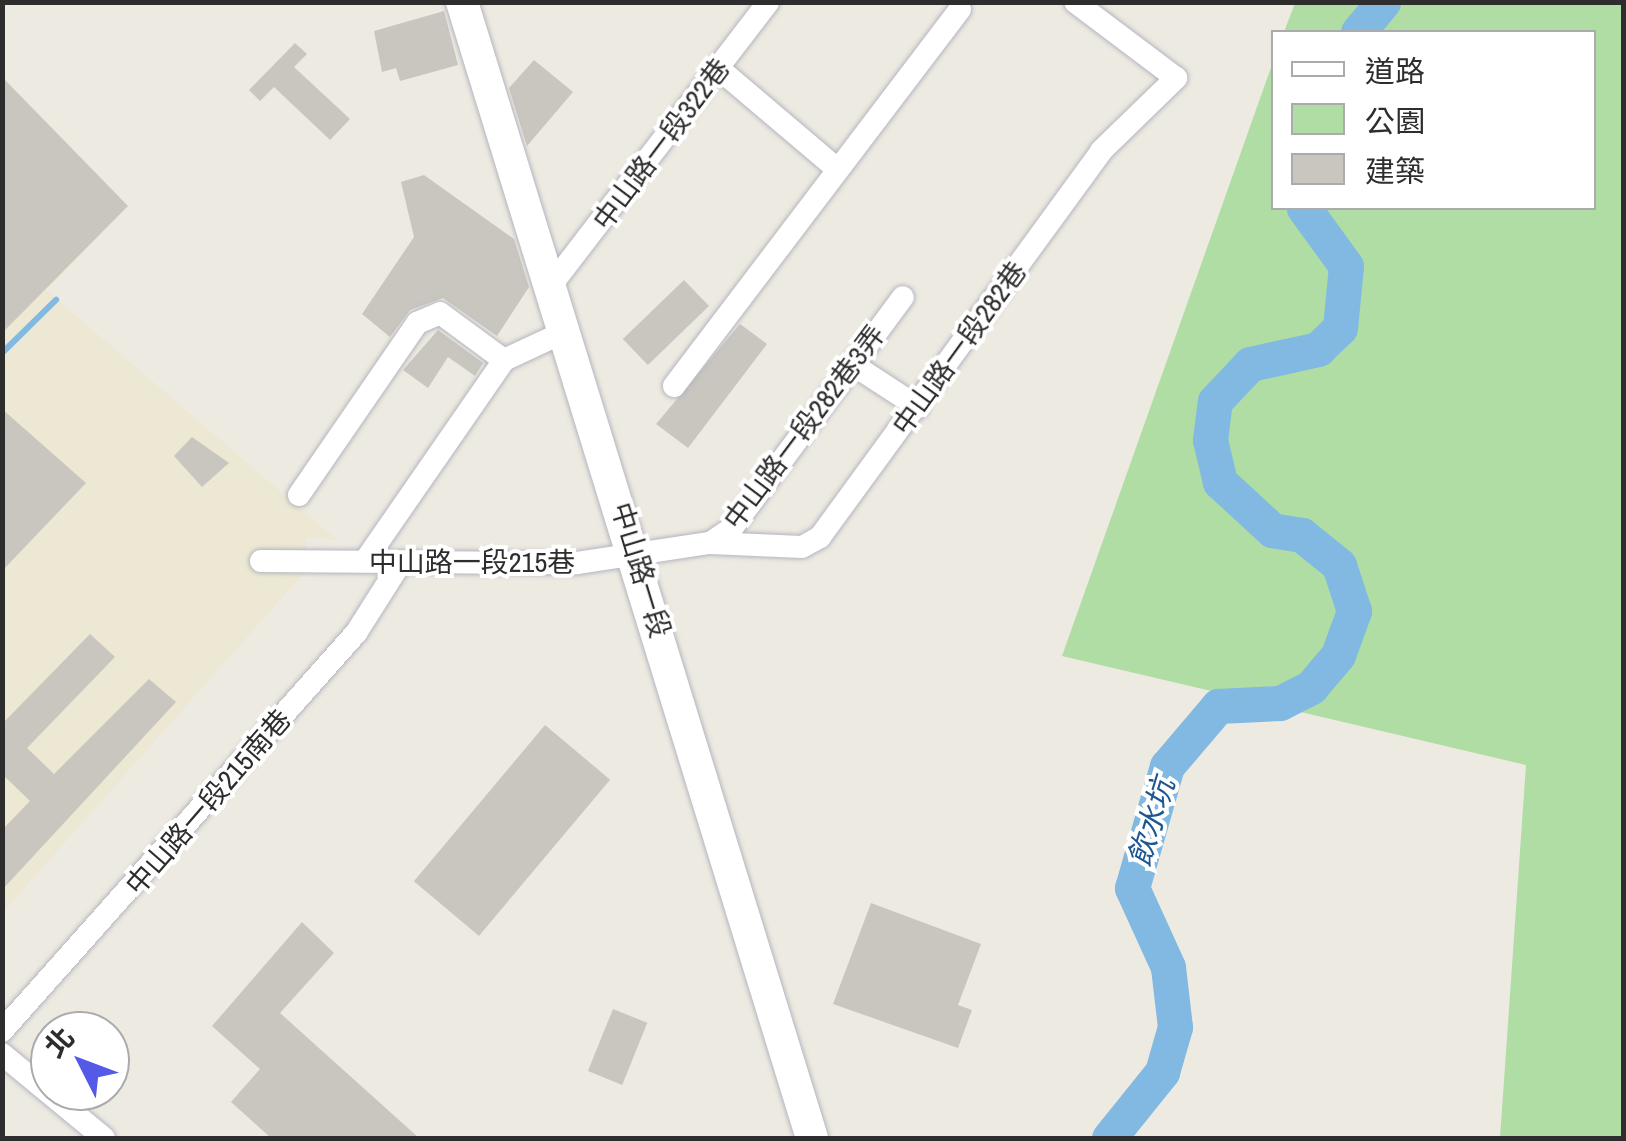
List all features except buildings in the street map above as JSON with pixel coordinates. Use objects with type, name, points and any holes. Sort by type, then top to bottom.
[{"type":"main road","name":"中山路一段","points":[[462,2],[639,558],[812,1138]]},
{"type":"street","name":"中山路一段322巷","points":[[552,284],[768,2]]},
{"type":"street","name":"中山路一段282巷","points":[[710,543],[802,546],[820,537],[1101,151],[1176,78],[1075,2]]},
{"type":"street","points":[[674,386],[960,9]]},
{"type":"street","points":[[718,68],[837,169]]},
{"type":"street","name":"中山路一段282巷3弄","points":[[639,558],[710,543],[732,528],[903,297]]},
{"type":"street","points":[[299,496],[417,324],[440,314],[504,360]]},
{"type":"street","points":[[366,562],[504,360],[564,332]]},
{"type":"street","points":[[852,364],[918,407]]},
{"type":"street","name":"中山路一段215巷","points":[[261,561],[305,555],[366,562],[639,558]]},
{"type":"street","name":"中山路一段215南巷","points":[[2,1031],[356,633],[400,562]]},
{"type":"street","points":[[2,1054],[104,1138]]},
{"type":"shaded area","points":[[3,77],[128,206],[46,290],[337,540],[307,537],[303,574],[3,912]]},
{"type":"green space","points":[[1295,3],[1623,3],[1623,1138],[1500,1138],[1526,765],[1062,656],[1271,68],[1271,210],[1596,210],[1596,30],[1285,30]]},
{"type":"waterway","name":"飲水坑","points":[[1360,30],[1383,2]]},
{"type":"waterway","name":"飲水坑","points":[[1109,1138],[1162,1072],[1175,1027],[1168,967],[1132,888],[1167,766],[1218,706],[1280,703],[1311,687],[1338,655],[1354,611],[1339,565],[1302,535],[1272,530],[1220,482],[1210,440],[1215,401],[1250,364],[1318,349],[1340,328],[1346,266],[1305,210]]},
{"type":"waterway","points":[[2,353],[56,300]]}]
